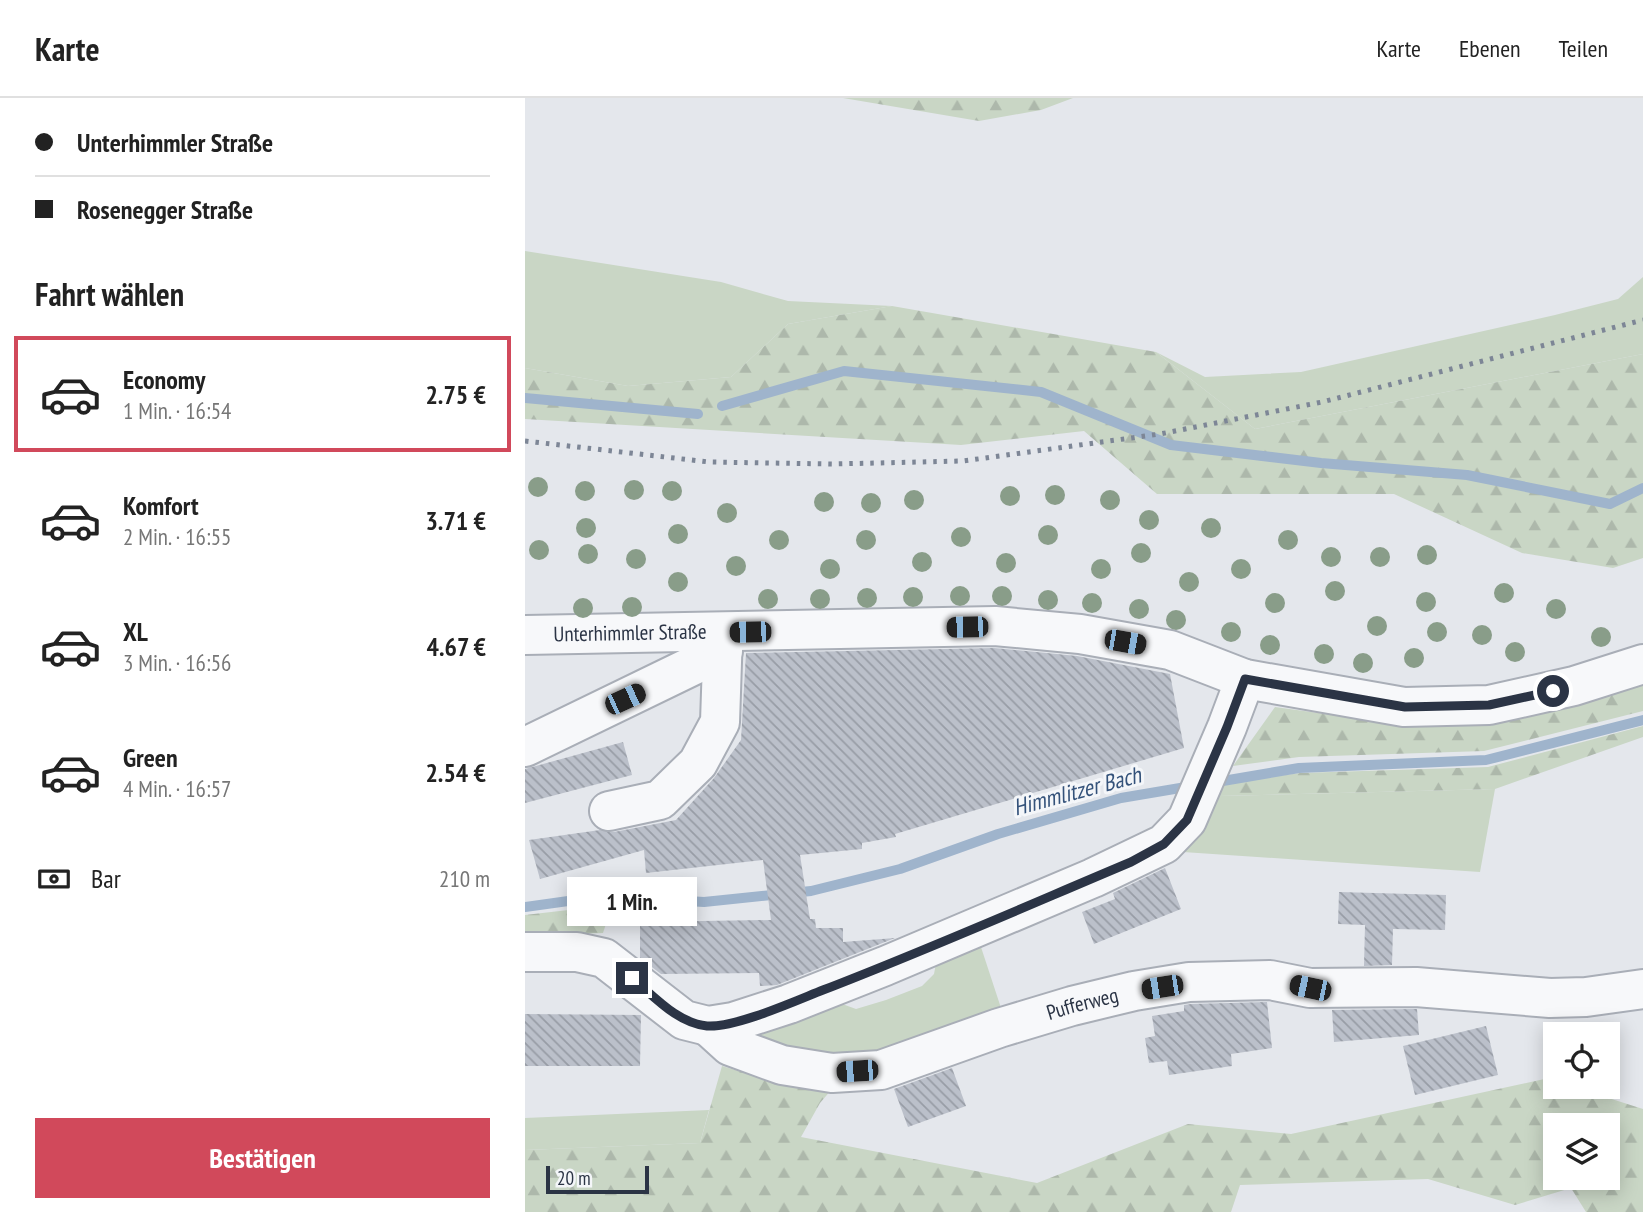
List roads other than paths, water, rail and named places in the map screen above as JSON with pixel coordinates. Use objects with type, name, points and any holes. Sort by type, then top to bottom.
[{"type":"street","name":"Unterhimmler Straße","points":[[525,635],[723,642],[981,626],[1019,628],[1080,634],[1170,650],[1245,679],[1405,707],[1489,705],[1574,686],[1643,664]]},
{"type":"street","points":[[525,747],[723,642]]},
{"type":"street","points":[[609,811],[660,800],[698,763],[720,722],[723,642]]},
{"type":"street","points":[[525,952],[577,952],[604,958],[684,1020],[708,1026],[733,1022],[801,999],[1118,867],[1164,844],[1187,820],[1245,679]]},
{"type":"street","name":"Pufferweg","points":[[708,1026],[730,1046],[743,1051],[782,1065],[832,1073],[881,1070],[999,1028],[1072,1006],[1134,991],[1189,982],[1270,980],[1310,988],[1416,988],[1550,998],[1643,989]]},
{"type":"waterway","points":[[722,406],[844,371],[1041,392],[1171,445],[1321,463],[1467,475],[1610,504],[1643,488]]},
{"type":"waterway","points":[[525,398],[698,414]]},
{"type":"waterway","name":"Himmlitzer Bach","points":[[1211,783],[1299,768],[1486,760],[1643,720]]},
{"type":"waterway","name":"Himmlitzer Bach","points":[[525,907],[604,896],[704,902],[811,891],[900,869],[998,834],[1121,798],[1192,786]]},
{"type":"railway","points":[[525,441],[709,462],[833,464],[963,461],[1160,434],[1322,402],[1643,320]]}]
